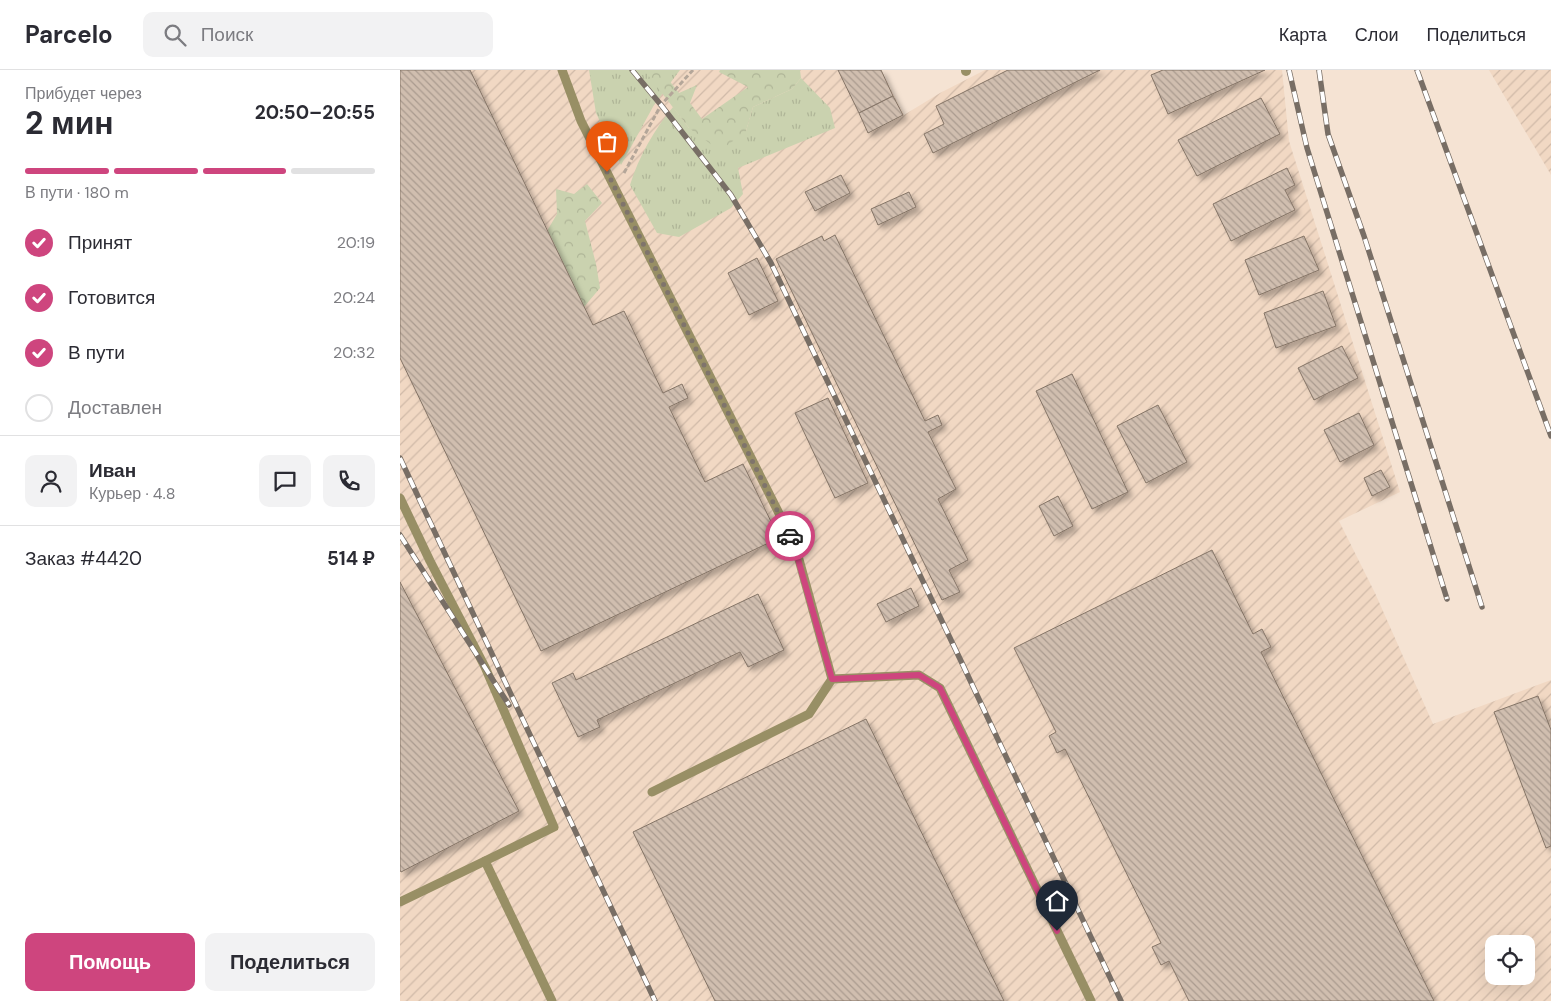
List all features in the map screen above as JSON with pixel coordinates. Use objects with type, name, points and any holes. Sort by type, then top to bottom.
[{"type":"lane","points":[[562,70],[581,121],[794,545],[832,679],[810,714],[652,792]]},
{"type":"lane","points":[[400,498],[430,561],[485,667],[554,827],[400,902]]},
{"type":"lane","points":[[832,679],[919,675],[940,688],[1090,1001]]},
{"type":"lane","points":[[485,860],[552,1001]]},
{"type":"path","points":[[684,70],[692,71]]},
{"type":"path","points":[[615,189],[661,105],[692,71]]},
{"type":"shaded area","points":[[400,70],[881,70],[904,115],[940,93],[985,70],[1282,70],[1289,141],[1400,492],[1339,521],[1375,593],[1433,724],[1551,680],[1551,1001],[400,1001]]},
{"type":"shaded area","points":[[1489,70],[1551,70],[1551,175]]},
{"type":"green space","points":[[589,70],[680,70],[654,105],[621,165],[596,113]]},
{"type":"green space","points":[[644,70],[661,70],[679,93],[697,85],[690,103],[702,119],[748,87],[719,72],[720,70],[800,70],[801,78],[792,89],[753,107],[746,131],[720,151],[689,128]]},
{"type":"green space","points":[[801,78],[830,108],[835,128],[738,168],[743,194],[731,208],[679,237],[657,233],[630,185],[648,144],[673,107],[689,128],[746,131],[753,107],[792,89]]},
{"type":"green space","points":[[587,184],[602,203],[585,221],[600,288],[584,307],[547,231],[557,214],[556,189],[574,194]]},
{"type":"building","points":[[400,70],[470,70],[593,325],[624,311],[663,393],[682,384],[688,398],[669,407],[705,482],[743,464],[779,538],[541,651],[400,358]]},
{"type":"building","points":[[838,70],[881,70],[893,96],[859,113]]},
{"type":"building","points":[[1008,70],[1100,70],[933,153],[924,134],[944,124],[936,106]]},
{"type":"building","points":[[1163,70],[1265,70],[1168,114],[1151,75]]},
{"type":"building","points":[[893,96],[903,115],[868,133],[859,113]]},
{"type":"building","points":[[1261,98],[1280,134],[1197,176],[1178,140]]},
{"type":"building","points":[[1287,168],[1295,185],[1285,190],[1295,210],[1231,241],[1213,204]]},
{"type":"building","points":[[841,175],[850,193],[815,211],[805,192]]},
{"type":"building","points":[[909,192],[916,207],[878,225],[871,209]]},
{"type":"building","points":[[835,235],[925,421],[938,415],[942,425],[928,432],[956,489],[938,499],[968,560],[949,570],[960,592],[942,600],[776,259],[822,236],[824,241]]},
{"type":"building","points":[[1304,236],[1319,270],[1259,295],[1245,260]]},
{"type":"building","points":[[757,258],[778,301],[749,315],[728,273]]},
{"type":"building","points":[[1323,291],[1336,326],[1276,348],[1264,313]]},
{"type":"building","points":[[1342,346],[1358,378],[1314,400],[1298,368]]},
{"type":"building","points":[[1072,374],[1128,492],[1092,509],[1036,391]]},
{"type":"building","points":[[828,398],[868,483],[835,498],[795,413]]},
{"type":"building","points":[[1158,405],[1187,462],[1146,483],[1117,426]]},
{"type":"building","points":[[1359,413],[1374,445],[1340,462],[1324,430]]},
{"type":"building","points":[[1381,470],[1390,487],[1372,496],[1364,478]]},
{"type":"building","points":[[1058,496],[1073,526],[1054,536],[1039,506]]},
{"type":"building","points":[[1212,550],[1253,634],[1262,629],[1271,647],[1261,652],[1434,1001],[1189,1001],[1169,961],[1161,965],[1152,947],[1161,943],[1065,749],[1057,753],[1049,736],[1056,732],[1014,648]]},
{"type":"building","points":[[400,582],[519,811],[401,872],[400,870]]},
{"type":"building","points":[[911,588],[919,606],[886,622],[877,604]]},
{"type":"building","points":[[758,594],[784,650],[748,667],[740,652],[597,720],[600,727],[578,737],[552,683],[573,673],[576,680]]},
{"type":"building","points":[[1538,696],[1551,730],[1551,846],[1546,848],[1494,712]]},
{"type":"building","points":[[866,719],[1004,1001],[715,1001],[633,832]]},
{"type":"railway","points":[[632,70],[731,195],[771,263],[1121,1001]]},
{"type":"railway","points":[[1289,70],[1307,148],[1447,599]]},
{"type":"railway","points":[[1319,70],[1328,134],[1364,236],[1482,607]]},
{"type":"railway","points":[[1417,70],[1551,436]]},
{"type":"railway","points":[[400,458],[655,1001]]},
{"type":"railway","points":[[400,535],[509,705]]},
{"type":"way so far","points":[[607,172],[790,536]]},
{"type":"route","points":[[790,536],[832,679],[919,675],[940,688],[1057,931]]}]
